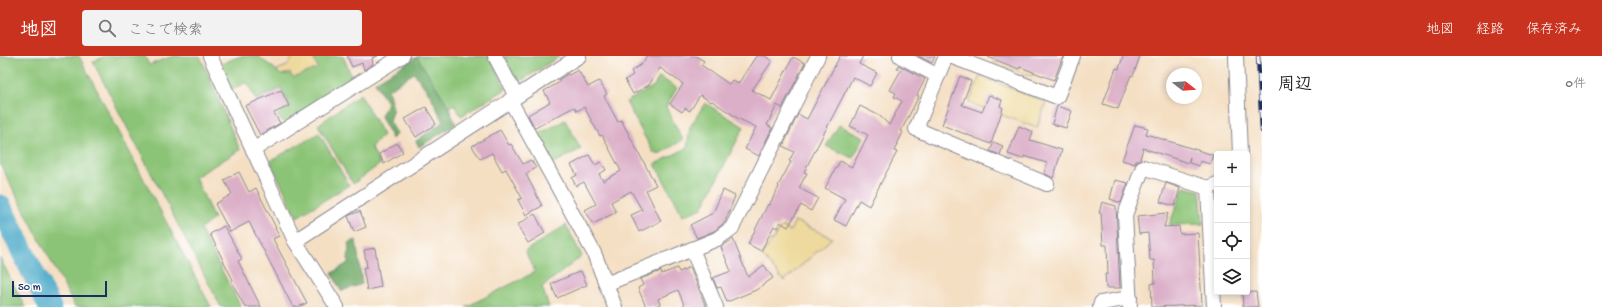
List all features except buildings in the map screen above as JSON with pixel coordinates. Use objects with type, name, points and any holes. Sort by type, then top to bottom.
[{"type":"street","points":[[210,56],[295,241],[337,307]]},
{"type":"street","points":[[253,150],[402,56]]},
{"type":"street","points":[[495,56],[513,98],[594,253],[615,307]]},
{"type":"street","points":[[295,241],[578,56]]},
{"type":"street","points":[[606,284],[717,239],[732,228],[818,56]]},
{"type":"street","points":[[900,56],[938,76]]},
{"type":"street","points":[[946,56],[916,130],[1047,184]]},
{"type":"street","points":[[950,56],[1058,97],[1073,56]]},
{"type":"street","points":[[1236,56],[1240,151]]},
{"type":"street","points":[[1100,307],[1101,303],[1130,302],[1125,216],[1143,167],[1212,186],[1214,307]]},
{"type":"street","points":[[692,250],[716,307]]},
{"type":"green space","points":[[0,56],[79,56],[211,307],[75,307],[0,164]]},
{"type":"green space","points":[[105,56],[145,56],[149,65],[173,56],[200,56],[240,150],[195,177],[214,219],[200,229],[241,307],[221,307],[93,62]]},
{"type":"green space","points":[[240,56],[258,56],[280,75],[318,68],[312,56],[343,56],[353,80],[285,124],[277,115],[290,106],[281,88],[256,100],[247,82],[232,90],[219,65]]},
{"type":"green space","points":[[489,56],[506,89],[461,116],[454,104],[449,107],[417,57]]},
{"type":"green space","points":[[504,56],[560,56],[518,83]]},
{"type":"green space","points":[[417,57],[449,107],[456,124],[419,147],[416,141],[443,122],[431,96],[414,73],[388,90],[393,108],[389,121],[397,133],[392,139],[381,116],[387,103],[375,82]]},
{"type":"green space","points":[[659,77],[677,88],[666,107],[683,140],[659,154],[653,152],[626,102],[654,86]]},
{"type":"green space","points":[[360,94],[383,135],[371,147],[380,164],[353,184],[318,125]]},
{"type":"green space","points":[[705,103],[744,127],[702,208],[683,216],[655,164],[687,148],[690,127]]},
{"type":"green space","points":[[565,120],[581,149],[552,164],[537,135]]},
{"type":"green space","points":[[839,125],[864,137],[853,158],[826,146]]},
{"type":"green space","points":[[319,133],[349,185],[297,217],[270,161]]},
{"type":"green space","points":[[1184,187],[1200,191],[1203,224],[1169,225]]},
{"type":"green space","points":[[566,225],[582,256],[542,287],[549,307],[466,307],[535,272],[525,251]]},
{"type":"green space","points":[[356,240],[362,284],[341,291],[332,273],[348,263],[349,243]]},
{"type":"green space","points":[[0,258],[25,307],[0,307]]},
{"type":"sand","points":[[294,56],[312,56],[318,68],[293,78],[290,73],[280,75],[277,70],[287,66]]},
{"type":"sand","points":[[996,56],[1039,56],[1032,76],[993,63]]},
{"type":"sand","points":[[980,76],[1046,102],[1037,128],[969,103]]},
{"type":"sand","points":[[795,221],[832,238],[784,281],[762,255],[782,226],[790,231]]},
{"type":"waterway","points":[[0,206],[50,307]]},
{"type":"railway","points":[[1258,56],[1262,131]]}]
